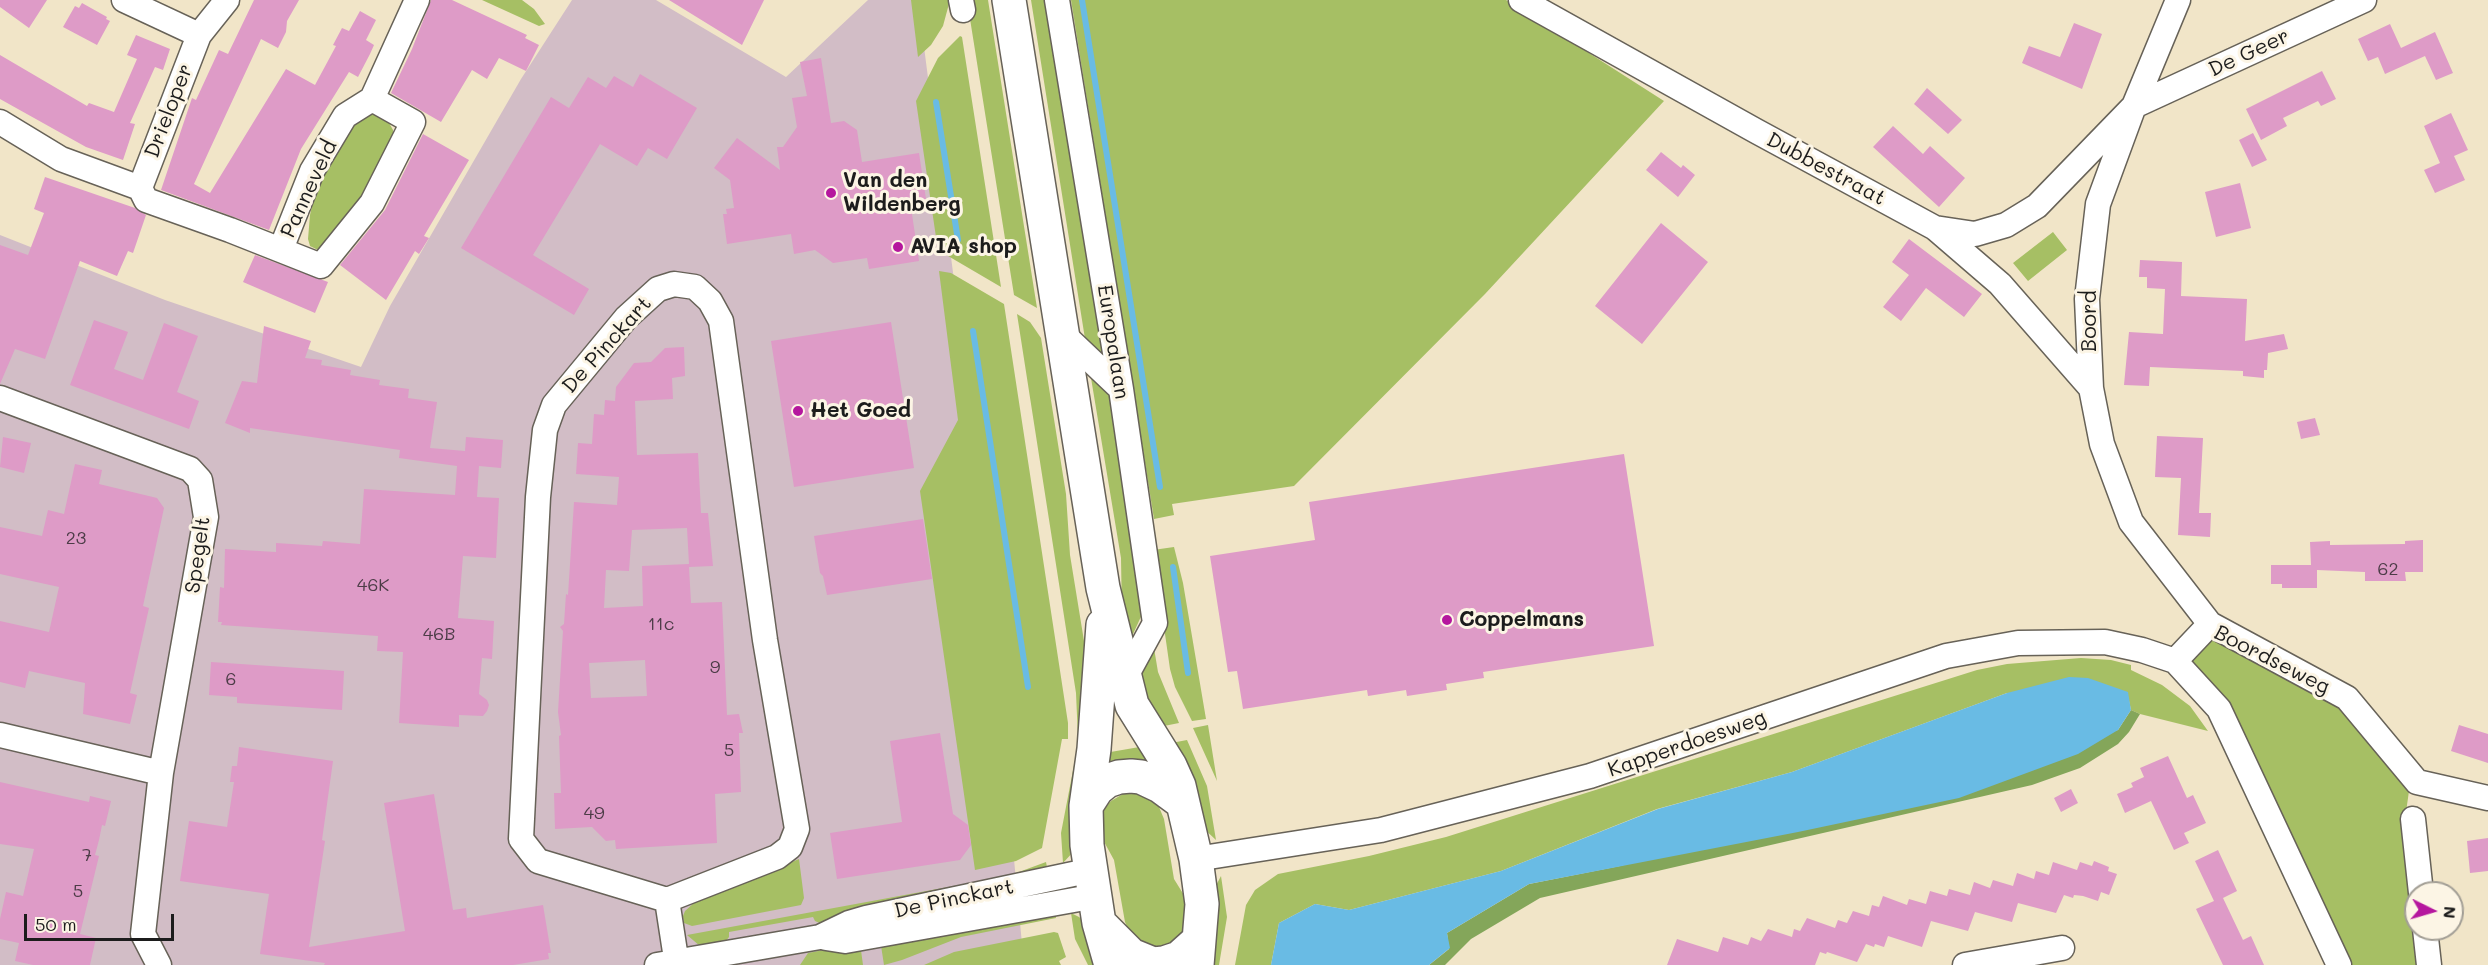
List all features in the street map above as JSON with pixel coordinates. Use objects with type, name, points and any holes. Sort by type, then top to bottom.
[{"type":"main road","points":[[1008,0],[1102,588],[1132,705],[1170,766],[1179,786],[1196,860],[1202,904],[1198,953],[1153,964],[1131,955],[1096,896]]},
{"type":"main road","points":[[1102,588],[1103,633],[1094,749],[1086,806],[1087,845],[1111,965]]},
{"type":"main road","points":[[1086,806],[1097,789],[1107,781],[1131,776],[1160,786],[1183,803]]},
{"type":"street","points":[[124,0],[199,35]]},
{"type":"street","name":"Drieloper","points":[[140,188],[199,35],[227,0]]},
{"type":"street","points":[[372,99],[417,0]]},
{"type":"street","name":"Europalaan","points":[[1057,0],[1155,623],[1125,678]]},
{"type":"street","name":"Dubbestraat","points":[[1521,0],[1935,228],[2000,284],[2091,388]]},
{"type":"street","name":"Boord","points":[[2178,0],[2134,106],[2098,204],[2087,299],[2091,388],[2102,444],[2131,522],[2210,624]]},
{"type":"street","name":"De Geer","points":[[2134,106],[2364,0]]},
{"type":"street","name":"Panneveld","points":[[372,99],[413,122],[372,202],[321,266],[280,249],[312,171],[345,116],[372,99]]},
{"type":"street","points":[[1935,228],[1975,234],[2006,225],[2037,206],[2134,106]]},
{"type":"street","points":[[0,122],[61,159],[140,188],[146,200],[280,249]]},
{"type":"street","name":"De Pinckart","points":[[674,284],[695,287],[710,301],[721,321],[765,640],[797,829],[790,847],[777,857],[667,900],[538,861],[521,838],[538,497],[545,430],[554,405],[626,318],[658,289],[674,284]]},
{"type":"street","points":[[1062,333],[1120,389]]},
{"type":"street","name":"Spegelt","points":[[0,398],[190,469],[200,480],[206,517],[161,773],[143,934],[159,965]]},
{"type":"street","name":"Boordseweg","points":[[2175,661],[2210,624],[2347,698],[2414,801]]},
{"type":"street","name":"Kapperdoesweg","points":[[1196,860],[1381,830],[1590,776],[1946,656],[2018,644],[2105,642],[2142,650],[2175,661]]},
{"type":"street","points":[[2175,661],[2219,709],[2339,965]]},
{"type":"street","points":[[0,735],[161,773]]},
{"type":"street","points":[[2420,881],[2414,801],[2488,798]]},
{"type":"street","name":"De Pinckart","points":[[667,900],[670,964],[820,938],[849,923],[866,918],[1096,896]]},
{"type":"street","points":[[2426,941],[2429,965]]},
{"type":"street","points":[[1965,965],[2062,948]]},
{"type":"shaded area","points":[[572,0],[656,0],[786,77],[868,0],[918,0],[974,436],[1024,965],[0,965],[0,235],[165,300],[361,367],[390,306],[521,79]]},
{"type":"green space","points":[[482,0],[522,0],[534,9],[545,24],[539,26]]},
{"type":"green space","points":[[911,0],[950,0],[943,26],[931,45],[918,57]]},
{"type":"green space","points":[[967,0],[988,0],[1037,308],[1014,295]]},
{"type":"green space","points":[[1031,0],[1051,0],[1109,363],[1086,345]]},
{"type":"green space","points":[[1071,0],[1506,0],[1664,101],[1485,294],[1294,486],[1172,504],[1174,515],[1154,519]]},
{"type":"green space","points":[[960,36],[962,37],[1001,287],[943,253],[937,244],[916,101],[938,58]]},
{"type":"green space","points":[[374,114],[388,121],[393,130],[393,139],[372,187],[327,243],[318,250],[310,246],[308,239],[310,215],[318,179],[347,133],[361,116]]},
{"type":"green space","points":[[2053,232],[2067,250],[2028,281],[2013,263]]},
{"type":"green space","points":[[939,271],[951,273],[1004,304],[1068,723],[1068,739],[1062,739],[1042,848],[1016,861],[975,870],[920,491],[958,420]]},
{"type":"green space","points":[[1017,314],[1030,322],[1041,338],[1066,494],[1070,555],[1091,684],[1088,737],[1078,739],[1076,693]]},
{"type":"green space","points":[[1090,372],[1110,389],[1144,610],[1128,645],[1122,618],[1121,558]]},
{"type":"green space","points":[[1174,547],[1183,583],[1206,719],[1192,721],[1175,687],[1170,669],[1153,550]]},
{"type":"green space","points":[[2212,631],[2345,704],[2406,781],[2409,791],[2406,812],[2414,881],[2404,881],[2404,941],[2418,941],[2423,965],[2345,965],[2184,661]]},
{"type":"green space","points":[[1154,648],[1158,672],[1179,723],[1154,728],[1137,682],[1151,649]]},
{"type":"green space","points":[[2081,658],[2111,660],[2131,665],[2131,670],[2162,685],[2190,706],[2208,731],[2131,710],[2127,692],[2007,693],[1792,772],[1657,809],[1501,871],[1349,910],[1315,904],[1279,923],[1271,965],[1235,965],[1246,905],[1255,890],[1278,874],[1369,856],[1446,837],[1977,670],[2007,664]]},
{"type":"green space","points":[[2131,710],[2140,714],[2129,732],[2118,744],[2080,768],[2032,785],[1540,898],[1471,939],[1445,965],[1429,965],[1449,949],[1447,933],[1529,884],[1620,866],[2118,730]]},
{"type":"green space","points":[[1208,725],[1217,781],[1193,728]]},
{"type":"green space","points":[[1187,740],[1207,786],[1216,840],[1200,825],[1166,744]]},
{"type":"green space","points":[[1151,745],[1163,764],[1103,776],[1099,754]]},
{"type":"green space","points":[[1078,757],[1074,851],[1063,863],[1061,833],[1075,760]]},
{"type":"green space","points":[[1123,794],[1143,795],[1159,807],[1164,819],[1174,879],[1187,900],[1184,930],[1172,943],[1165,946],[1149,946],[1140,942],[1129,931],[1125,922],[1114,860],[1102,838],[1101,819],[1105,808],[1111,801]]},
{"type":"green space","points":[[799,859],[804,898],[801,905],[692,926],[684,923],[685,911],[695,902]]},
{"type":"green space","points":[[1046,862],[1048,872],[824,925],[815,921],[813,917],[729,932],[729,937],[721,947],[700,946],[687,935],[1008,876]]},
{"type":"green space","points":[[1221,876],[1227,917],[1219,965],[1204,965],[1211,895]]},
{"type":"green space","points":[[1055,910],[1056,918],[961,937],[884,965],[880,939]]},
{"type":"green space","points":[[1071,913],[1087,923],[1105,965],[1088,965],[1075,939]]},
{"type":"green space","points":[[1058,933],[1066,957],[1059,961],[1061,965],[924,965],[954,952]]},
{"type":"green space","points":[[860,943],[863,965],[800,965],[808,953]]},
{"type":"water","points":[[2069,677],[2088,678],[2128,692],[2131,710],[2118,730],[2078,754],[1959,798],[1529,884],[1447,933],[1450,948],[1429,965],[1271,965],[1279,923],[1315,904],[1349,910],[1501,871],[1658,809],[1792,772],[2007,693]]},
{"type":"building","points":[[0,0],[47,0],[29,28],[0,7]]},
{"type":"building","points":[[254,0],[299,0],[287,21],[286,32],[278,48],[261,39],[209,151],[194,184],[210,193],[286,69],[315,85],[336,46],[333,45],[342,28],[349,31],[360,11],[376,20],[366,40],[374,45],[370,54],[358,77],[349,72],[301,149],[269,230],[161,190],[192,98],[196,100],[219,50],[228,54]]},
{"type":"building","points":[[431,0],[452,0],[527,35],[525,38],[539,45],[526,71],[499,58],[487,79],[472,70],[441,122],[391,93],[412,49]]},
{"type":"building","points":[[669,0],[764,0],[742,45]]},
{"type":"building","points":[[82,3],[110,21],[97,45],[63,27],[75,6],[79,8]]},
{"type":"building","points":[[2074,23],[2102,34],[2082,89],[2022,63],[2029,46],[2060,57]]},
{"type":"building","points":[[2390,24],[2401,48],[2435,32],[2453,73],[2436,80],[2425,56],[2385,74],[2378,57],[2368,61],[2358,39]]},
{"type":"building","points":[[136,35],[170,49],[163,70],[155,67],[130,123],[135,124],[123,160],[86,147],[0,99],[0,55],[87,106],[89,103],[114,112],[137,59],[127,55]]},
{"type":"building","points":[[821,58],[831,123],[844,121],[857,130],[862,162],[919,153],[926,199],[910,201],[919,261],[869,269],[867,258],[833,263],[815,250],[794,254],[791,234],[727,244],[723,214],[727,214],[726,209],[734,208],[730,180],[714,168],[737,138],[780,170],[777,147],[783,147],[797,127],[792,98],[807,96],[800,62]]},
{"type":"building","points":[[2322,71],[2336,99],[2321,106],[2318,101],[2283,118],[2287,126],[2261,140],[2246,109]]},
{"type":"building","points":[[640,74],[697,108],[667,159],[648,148],[637,166],[600,144],[533,255],[589,289],[574,315],[461,248],[551,97],[569,108],[588,77],[606,88],[614,76],[633,87]]},
{"type":"building","points":[[1927,88],[1962,120],[1948,134],[1914,104]]},
{"type":"building","points":[[2451,113],[2468,150],[2454,156],[2465,180],[2435,193],[2424,170],[2440,163],[2424,126]]},
{"type":"building","points":[[1893,126],[1923,154],[1930,146],[1965,178],[1939,207],[1873,147]]},
{"type":"building","points":[[2253,133],[2267,160],[2252,167],[2239,140]]},
{"type":"building","points":[[423,134],[469,160],[424,236],[429,238],[419,254],[415,251],[386,300],[340,265],[385,210]]},
{"type":"building","points":[[1661,152],[1681,168],[1683,165],[1695,175],[1678,197],[1646,170]]},
{"type":"building","points":[[45,177],[135,208],[146,215],[133,253],[128,251],[117,276],[80,261],[45,359],[15,349],[0,384],[0,245],[28,255],[44,213],[34,209]]},
{"type":"building","points":[[2240,183],[2251,228],[2216,237],[2205,192]]},
{"type":"building","points":[[1661,223],[1708,262],[1642,344],[1595,306]]},
{"type":"building","points":[[1909,239],[1982,294],[1964,317],[1926,288],[1901,321],[1883,307],[1909,275],[1892,262]]},
{"type":"building","points":[[255,255],[328,282],[315,313],[243,282]]},
{"type":"building","points":[[2140,260],[2182,262],[2181,296],[2247,299],[2245,341],[2284,334],[2288,349],[2268,353],[2264,378],[2243,376],[2243,371],[2150,367],[2149,386],[2124,385],[2129,332],[2163,334],[2165,289],[2147,288],[2147,277],[2139,277]]},
{"type":"building","points":[[94,320],[128,332],[114,369],[143,380],[164,323],[198,336],[177,392],[199,401],[189,429],[70,385]]},
{"type":"building","points":[[891,322],[914,468],[794,487],[771,341]]},
{"type":"building","points":[[264,326],[311,341],[305,358],[322,360],[321,365],[351,370],[350,375],[380,380],[379,385],[409,389],[408,398],[437,402],[430,448],[465,451],[466,437],[503,440],[501,468],[479,466],[477,497],[499,498],[496,558],[463,556],[458,618],[494,621],[492,659],[482,658],[479,694],[487,700],[489,705],[483,716],[459,715],[459,727],[399,723],[403,652],[377,651],[378,636],[221,625],[222,622],[218,622],[220,587],[224,588],[225,549],[276,552],[276,543],[322,546],[323,541],[360,544],[364,489],[455,495],[457,466],[399,458],[400,450],[250,428],[250,433],[225,423],[242,381],[257,383]]},
{"type":"building","points":[[684,347],[685,376],[672,378],[673,399],[635,401],[637,455],[698,453],[701,513],[708,513],[713,566],[689,567],[691,603],[722,602],[727,715],[739,714],[743,733],[739,733],[741,792],[715,794],[717,843],[616,849],[615,840],[606,841],[592,827],[555,829],[554,793],[561,793],[559,736],[561,735],[558,712],[563,631],[560,627],[564,624],[566,594],[568,595],[574,502],[617,505],[619,477],[576,474],[578,443],[592,444],[594,414],[604,415],[605,400],[615,401],[616,387],[634,363],[651,362],[665,348]],"holes":[[[687,528],[689,564],[642,566],[643,606],[604,608],[606,570],[629,571],[632,530]],[[645,660],[647,696],[591,698],[589,663]]]},
{"type":"building","points":[[2315,418],[2320,435],[2301,439],[2297,422]]},
{"type":"building","points":[[2157,436],[2203,438],[2199,513],[2211,513],[2210,537],[2178,535],[2181,478],[2155,477]]},
{"type":"building","points":[[3,437],[31,443],[24,473],[0,467]]},
{"type":"building","points":[[1624,454],[1654,646],[1483,672],[1484,678],[1446,684],[1447,690],[1407,696],[1406,690],[1368,696],[1367,690],[1243,709],[1237,671],[1228,672],[1210,556],[1315,540],[1309,502]]},
{"type":"building","points":[[75,464],[102,470],[99,484],[157,498],[164,508],[143,606],[149,608],[130,693],[137,695],[130,724],[83,714],[85,683],[29,671],[25,688],[0,682],[0,621],[49,632],[59,587],[0,574],[0,527],[42,536],[48,510],[64,514]]},
{"type":"building","points":[[923,519],[932,579],[827,595],[823,576],[820,573],[814,536]]},
{"type":"building","points":[[2423,540],[2423,572],[2405,572],[2406,581],[2365,581],[2365,572],[2317,570],[2317,588],[2282,588],[2282,584],[2271,584],[2271,565],[2311,565],[2310,542],[2330,541],[2330,545],[2405,544],[2405,541]]},
{"type":"building","points":[[211,662],[344,671],[342,710],[237,703],[237,697],[209,695]]},
{"type":"building","points":[[2459,725],[2488,734],[2488,763],[2451,751]]},
{"type":"building","points":[[940,733],[953,814],[968,825],[971,845],[960,860],[837,879],[830,833],[902,822],[890,741]]},
{"type":"building","points":[[239,747],[333,761],[322,840],[325,841],[309,947],[405,931],[384,803],[434,794],[453,910],[466,908],[467,918],[543,905],[551,953],[548,953],[549,959],[513,965],[324,965],[325,963],[260,954],[269,894],[180,881],[189,821],[227,827],[234,782],[230,782],[232,766],[237,766]]},
{"type":"building","points":[[2168,756],[2187,798],[2193,795],[2206,823],[2184,833],[2189,843],[2174,850],[2151,801],[2125,813],[2117,794],[2133,787],[2131,783],[2144,777],[2140,768]]},
{"type":"building","points":[[0,782],[89,802],[90,796],[111,801],[105,826],[102,825],[95,855],[99,856],[80,934],[96,938],[90,965],[33,965],[15,961],[19,943],[0,939],[0,919],[6,892],[23,896],[34,849],[0,844]]},
{"type":"building","points":[[2071,789],[2078,803],[2061,812],[2054,798]]},
{"type":"building","points":[[2488,838],[2488,871],[2470,873],[2467,841]]},
{"type":"building","points":[[2218,850],[2237,891],[2223,898],[2243,940],[2251,936],[2264,965],[2223,965],[2196,909],[2214,901],[2195,861]]},
{"type":"building","points":[[2094,861],[2109,867],[2108,871],[2117,874],[2109,895],[2101,892],[2098,901],[2083,896],[2074,895],[2073,898],[2064,895],[2056,913],[2018,903],[2012,922],[1975,912],[1968,931],[1931,921],[1922,947],[1888,936],[1884,947],[1866,944],[1857,962],[1827,952],[1826,954],[1820,952],[1815,965],[1667,965],[1677,939],[1718,952],[1723,937],[1748,945],[1751,937],[1761,941],[1768,929],[1792,937],[1794,929],[1800,931],[1807,918],[1835,928],[1838,920],[1847,923],[1853,911],[1869,916],[1872,905],[1879,907],[1883,896],[1907,905],[1909,899],[1926,904],[1930,891],[1947,896],[1949,889],[1970,895],[1974,882],[1990,888],[1993,880],[2013,886],[2017,873],[2034,879],[2036,871],[2049,875],[2053,862],[2077,870],[2080,862],[2092,866]]},
{"type":"waterway","points":[[1082,0],[1160,487]]},
{"type":"waterway","points":[[936,102],[958,240]]},
{"type":"waterway","points":[[973,331],[1028,687]]},
{"type":"waterway","points":[[1173,567],[1188,673]]},
{"type":"place","name":"Van den Wildenberg","points":[[831,193]]},
{"type":"place","name":"AVIA shop","points":[[898,247]]},
{"type":"place","name":"Het Goed","points":[[798,411]]},
{"type":"place","name":"Coppelmans","points":[[1447,620]]}]
